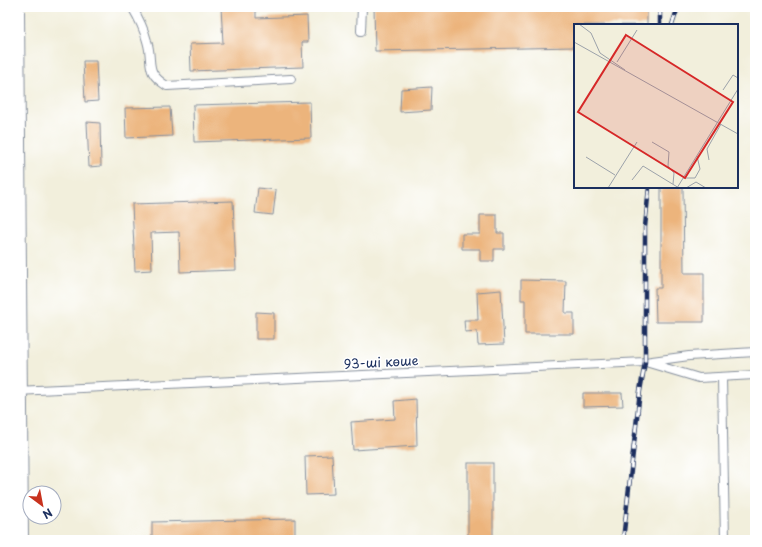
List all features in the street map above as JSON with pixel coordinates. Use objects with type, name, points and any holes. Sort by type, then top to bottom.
[{"type":"main road","points":[[13,7],[10,149],[11,391],[17,540]]},
{"type":"lane","points":[[132,7],[148,42],[151,71],[157,80],[168,86],[291,79]]},
{"type":"lane","points":[[361,31],[362,7]]},
{"type":"lane","name":"93-ші көше","points":[[11,391],[645,362],[689,356],[755,352]]},
{"type":"lane","points":[[645,362],[699,378],[755,376]]},
{"type":"lane","points":[[722,377],[725,540]]},
{"type":"building","points":[[221,7],[256,7],[256,18],[307,16],[308,42],[302,42],[303,67],[191,71],[190,44],[223,43]]},
{"type":"building","points":[[374,7],[647,7],[647,24],[574,24],[574,47],[375,51]]},
{"type":"building","points":[[83,61],[96,61],[98,101],[85,102]]},
{"type":"building","points":[[432,87],[431,110],[400,112],[401,89]]},
{"type":"building","points":[[310,102],[311,138],[194,142],[193,105]]},
{"type":"building","points":[[170,107],[172,136],[126,138],[125,108]]},
{"type":"building","points":[[87,122],[100,123],[101,166],[89,167]]},
{"type":"building","points":[[258,188],[276,190],[273,215],[255,213]]},
{"type":"building","points":[[661,188],[683,188],[684,273],[704,273],[704,322],[656,322],[655,288],[661,288]]},
{"type":"building","points":[[233,201],[236,270],[180,272],[179,232],[151,233],[152,270],[135,271],[132,204]]},
{"type":"building","points":[[480,215],[497,215],[497,233],[504,233],[504,249],[494,249],[494,261],[480,261],[480,249],[462,249],[462,234],[480,234]]},
{"type":"building","points":[[521,280],[566,281],[565,313],[574,313],[574,334],[525,334],[525,300],[521,300]]},
{"type":"building","points":[[501,290],[504,344],[478,345],[477,331],[465,332],[464,320],[478,320],[477,292]]},
{"type":"building","points":[[256,312],[274,313],[274,339],[256,339]]},
{"type":"building","points":[[583,393],[622,393],[623,406],[583,407]]},
{"type":"building","points":[[416,399],[417,446],[353,450],[351,422],[395,419],[394,401]]},
{"type":"building","points":[[332,455],[334,494],[306,495],[305,456]]},
{"type":"building","points":[[468,463],[493,463],[493,540],[468,540]]},
{"type":"building","points":[[295,519],[295,540],[152,540],[152,522]]},
{"type":"railway","points":[[660,7],[660,24]]},
{"type":"railway","points":[[672,24],[678,7]]},
{"type":"railway","points":[[623,540],[640,391],[645,362],[645,227],[649,188]]}]
